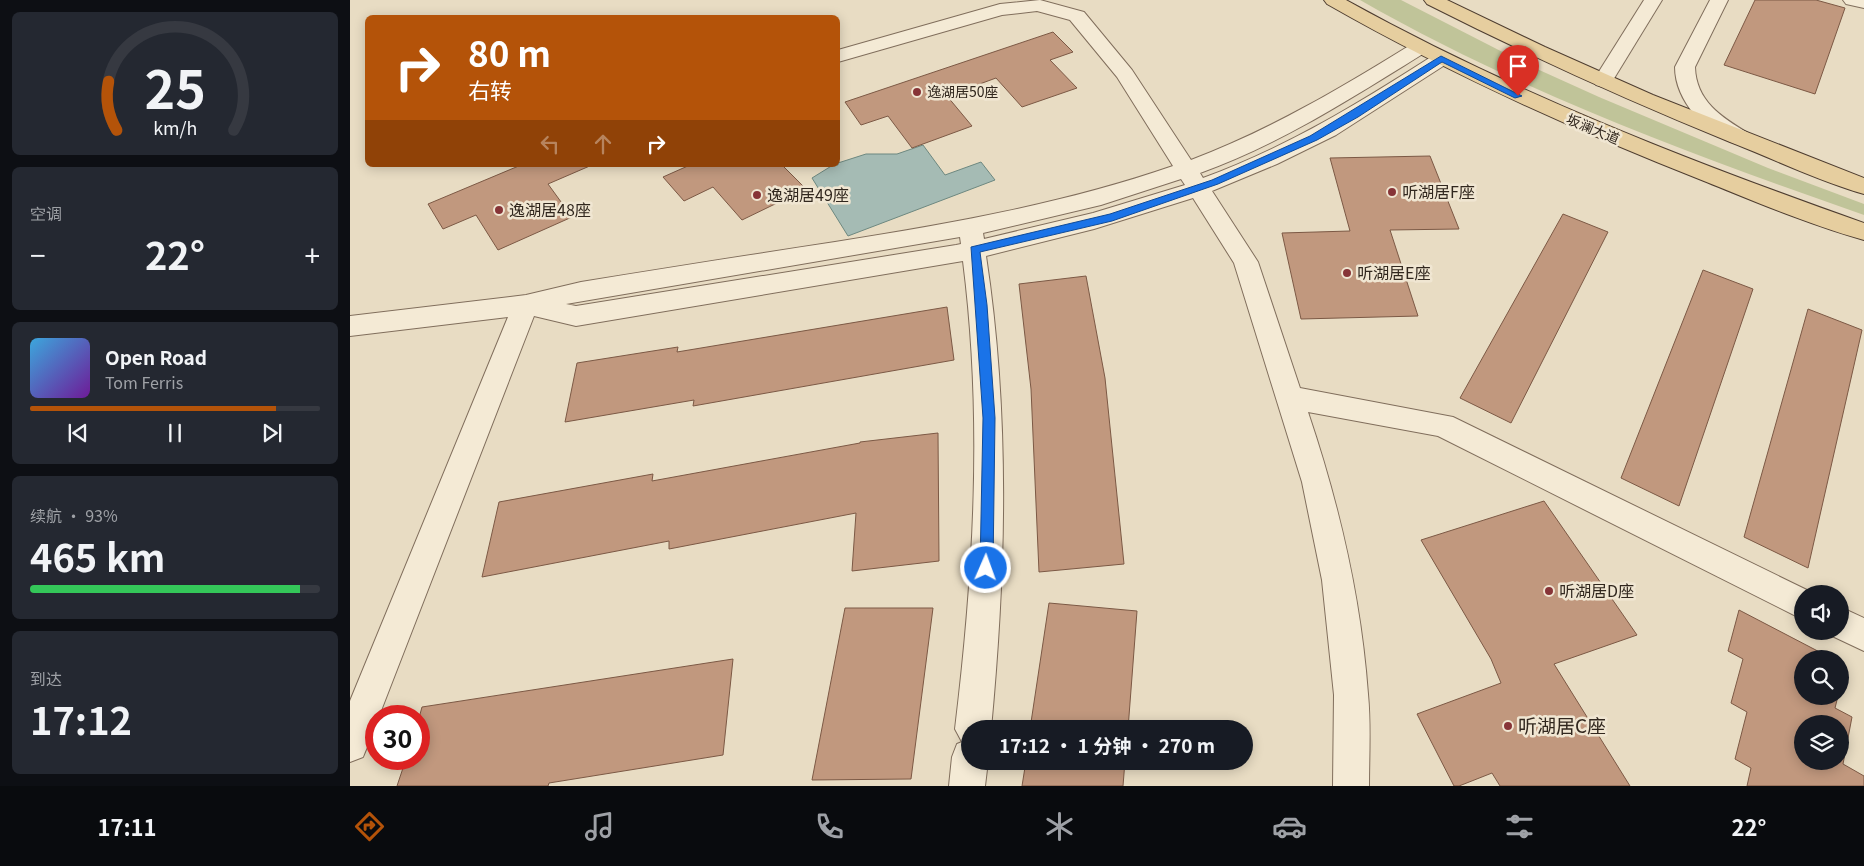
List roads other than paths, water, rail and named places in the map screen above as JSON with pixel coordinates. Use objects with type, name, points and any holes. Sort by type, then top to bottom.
[{"type":"main road","name":"坂澜大道","points":[[1333,0],[1441,59],[1606,135],[1760,196],[1864,232]]},
{"type":"main road","points":[[1433,0],[1603,81],[1864,186]]},
{"type":"street","points":[[1603,81],[1653,0]]},
{"type":"street","points":[[1719,0],[1685,67],[1684,76],[1691,96],[1700,107],[1711,118],[1741,138]]},
{"type":"street","points":[[1852,0],[1864,3]]},
{"type":"street","points":[[840,55],[1000,10],[1038,5],[1077,16],[1125,74],[1246,262],[1317,482],[1338,580],[1350,696],[1351,786]]},
{"type":"street","points":[[350,326],[526,305],[576,316],[972,239],[1112,217],[1193,179],[1293,124],[1419,48]]},
{"type":"street","points":[[1193,179],[1266,161],[1314,138],[1355,115],[1441,59]]},
{"type":"street","points":[[972,239],[987,366],[990,446],[985,604],[974,720]]},
{"type":"street","points":[[350,744],[526,305]]},
{"type":"street","points":[[1289,397],[1442,425],[1794,600]]},
{"type":"street","points":[[1849,628],[1864,635]]},
{"type":"street","points":[[966,786],[968,770]]},
{"type":"water","points":[[923,145],[945,175],[981,162],[995,180],[848,236],[812,178],[830,167],[840,167],[840,162],[866,154],[897,154]]},
{"type":"place","name":"逸湖居50座","points":[[917,92]]},
{"type":"place","name":"听湖居F座","points":[[1392,192]]},
{"type":"place","name":"逸湖居49座","points":[[757,195]]},
{"type":"place","name":"逸湖居48座","points":[[499,210]]},
{"type":"place","name":"听湖居E座","points":[[1347,273]]},
{"type":"place","name":"听湖居D座","points":[[1549,591]]},
{"type":"place","name":"听湖居C座","points":[[1508,726]]}]
